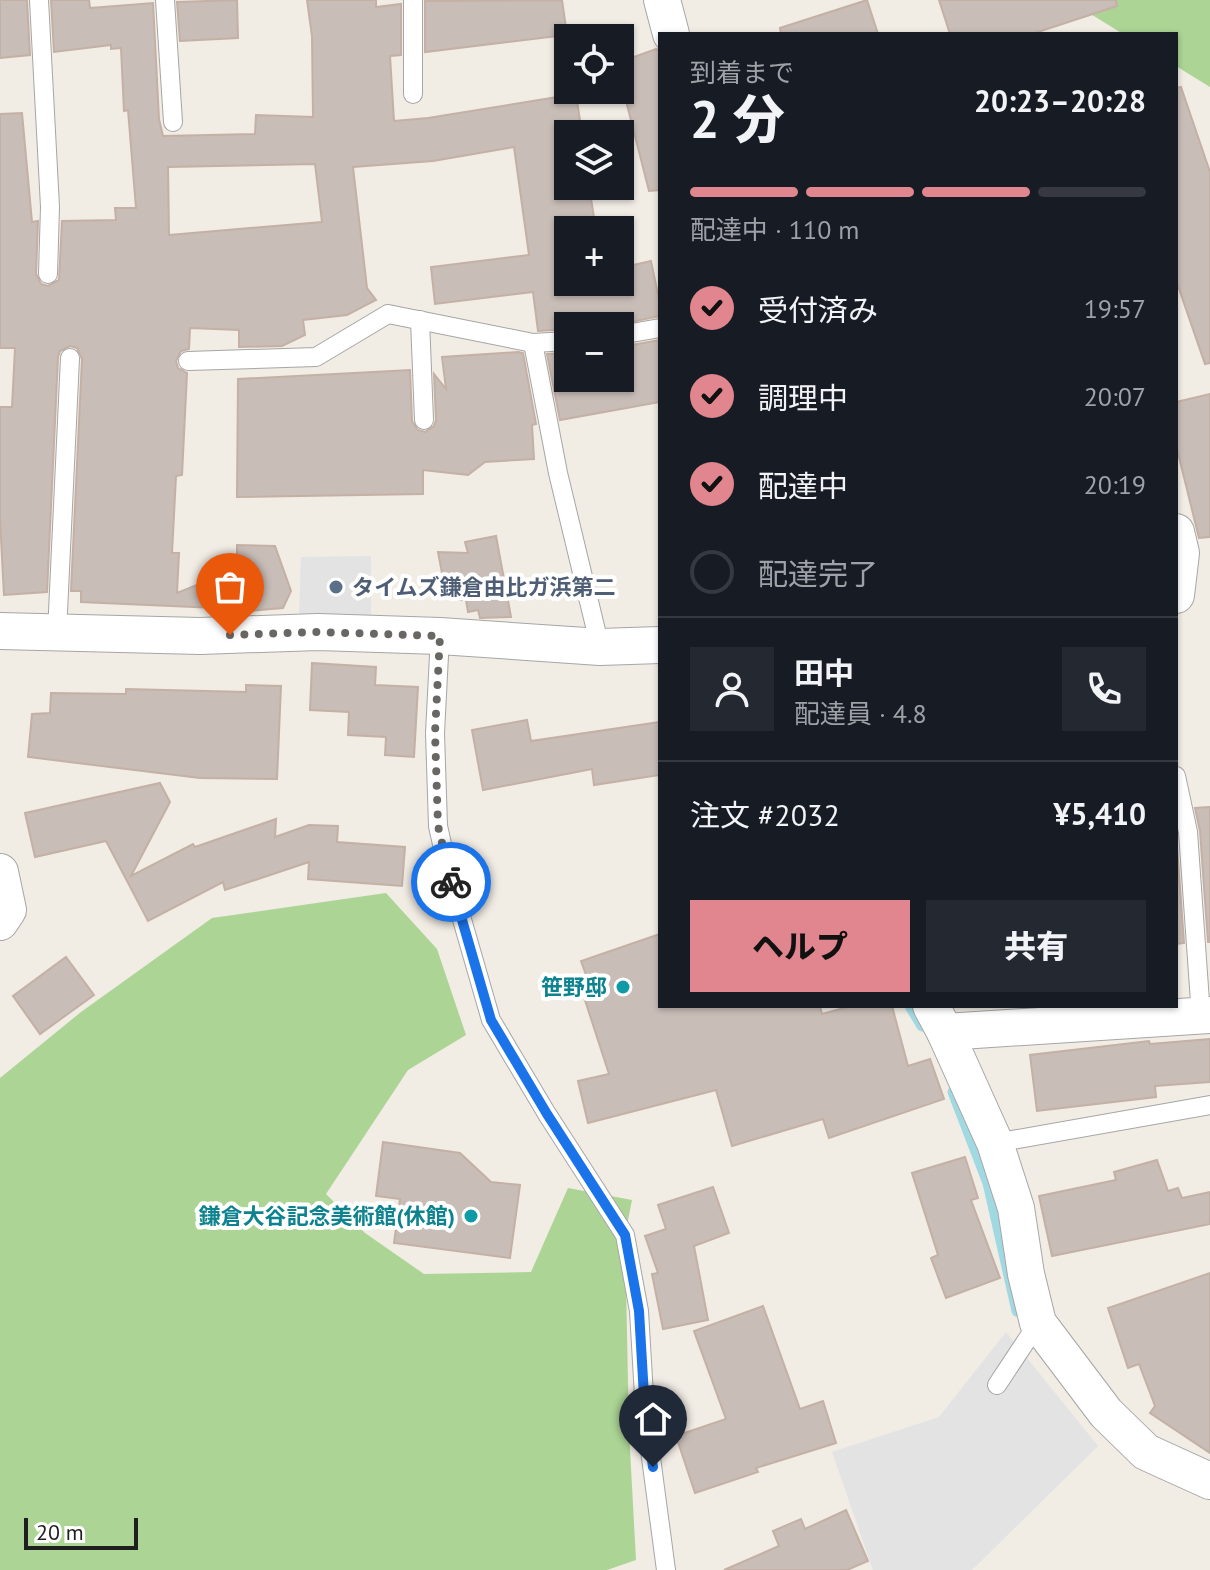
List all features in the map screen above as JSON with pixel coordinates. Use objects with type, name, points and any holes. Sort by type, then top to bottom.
[{"type":"street","points":[[662,0],[670,32]]},
{"type":"street","points":[[1178,540],[1181,553],[1178,578]]},
{"type":"street","points":[[0,631],[200,636],[318,632],[440,636],[600,647],[658,645]]},
{"type":"street","points":[[0,872],[8,910],[0,922]]},
{"type":"street","points":[[1206,1016],[938,1019],[995,1143],[1016,1208],[1038,1323],[1106,1413],[1146,1452],[1210,1481]]},
{"type":"lane","points":[[39,0],[50,207],[48,274]]},
{"type":"lane","points":[[165,0],[173,122]]},
{"type":"lane","points":[[413,0],[413,94]]},
{"type":"lane","points":[[188,361],[316,357],[388,314],[533,343],[554,342]]},
{"type":"lane","points":[[420,320],[424,420]]},
{"type":"lane","points":[[634,333],[658,328]]},
{"type":"lane","points":[[533,343],[558,473],[600,647]]},
{"type":"lane","points":[[57,633],[70,358]]},
{"type":"lane","points":[[440,636],[435,733],[438,826],[445,856],[491,1020],[625,1235],[639,1311],[645,1413],[666,1570]]},
{"type":"lane","points":[[1178,785],[1188,832],[1206,1016]]},
{"type":"lane","points":[[995,1143],[1210,1105]]},
{"type":"lane","points":[[997,1385],[1038,1323]]},
{"type":"green space","points":[[1079,0],[1210,0],[1210,87],[1178,67],[1178,32],[1120,32],[1081,8]]},
{"type":"green space","points":[[386,893],[437,949],[466,1035],[408,1070],[326,1194],[365,1233],[424,1274],[531,1272],[568,1188],[632,1200],[625,1235],[629,1431],[636,1560],[607,1570],[0,1570],[0,1078],[81,1012],[212,918]]},
{"type":"shaded area","name":"タイムズ鎌倉由比ガ浜第二","points":[[371,556],[371,617],[299,617],[301,557]]},
{"type":"shaded area","points":[[1006,1332],[1098,1446],[972,1570],[873,1570],[832,1452],[939,1417]]},
{"type":"building","points":[[0,0],[27,0],[30,55],[0,58]]},
{"type":"building","points":[[51,0],[89,0],[90,8],[153,3],[159,119],[163,136],[255,134],[256,115],[313,117],[312,36],[307,0],[376,0],[376,7],[401,4],[401,55],[390,56],[394,121],[554,98],[554,104],[578,104],[580,120],[554,120],[554,200],[591,200],[594,216],[554,216],[554,296],[634,296],[634,265],[651,261],[658,294],[658,316],[634,321],[634,312],[554,312],[554,330],[538,331],[533,292],[435,304],[431,267],[529,255],[514,147],[433,161],[353,167],[367,288],[376,300],[347,315],[303,320],[305,335],[282,346],[239,347],[239,330],[190,328],[189,349],[181,351],[176,361],[178,368],[187,373],[182,475],[176,476],[172,553],[179,553],[177,593],[237,569],[237,545],[275,546],[291,591],[283,608],[216,614],[216,608],[81,602],[81,591],[71,591],[82,359],[77,348],[70,346],[60,351],[58,357],[47,592],[4,595],[0,520],[0,407],[12,407],[15,348],[0,348],[0,114],[22,113],[32,222],[38,221],[36,274],[41,284],[48,286],[59,280],[62,221],[116,220],[115,208],[136,208],[128,110],[124,111],[121,48],[111,49],[111,45],[54,52]],"holes":[[[315,164],[322,222],[169,235],[168,167]]]},
{"type":"building","points":[[237,0],[238,38],[180,41],[177,2]]},
{"type":"building","points":[[562,0],[565,24],[554,24],[554,37],[425,52],[425,1]]},
{"type":"building","points":[[867,0],[877,32],[781,32],[780,28]]},
{"type":"building","points":[[939,0],[1116,0],[1117,6],[1038,32],[949,32]]},
{"type":"building","points":[[656,49],[658,190],[649,191],[634,132],[634,120],[631,120],[627,104],[634,104],[634,57]]},
{"type":"building","points":[[1181,87],[1210,172],[1210,363],[1205,364],[1178,286],[1178,88]]},
{"type":"building","points":[[658,340],[658,402],[560,420],[554,392],[634,392],[634,345]]},
{"type":"building","points":[[523,353],[536,424],[532,425],[534,459],[485,462],[468,475],[423,470],[423,494],[237,497],[238,379],[410,370],[412,421],[418,430],[425,432],[434,426],[436,420],[434,374],[446,389],[442,357]]},
{"type":"building","points":[[547,354],[554,354],[554,390]]},
{"type":"building","points":[[1210,394],[1210,537],[1199,538],[1178,453],[1178,402]]},
{"type":"building","points":[[496,536],[511,617],[480,618],[478,610],[468,612],[466,600],[447,599],[438,552],[468,553],[465,542]]},
{"type":"building","points":[[312,663],[376,667],[375,685],[418,687],[414,757],[385,755],[386,737],[348,735],[349,712],[310,710]]},
{"type":"building","points":[[246,685],[281,686],[277,779],[200,778],[28,757],[32,714],[50,713],[51,693],[126,694],[126,689],[246,692]]},
{"type":"building","points":[[527,720],[531,741],[658,722],[658,775],[594,785],[592,769],[483,790],[472,730]]},
{"type":"building","points":[[160,783],[170,802],[131,876],[193,844],[195,847],[276,819],[275,837],[309,825],[338,826],[337,842],[405,847],[402,886],[308,879],[309,862],[225,890],[223,882],[148,921],[106,841],[35,857],[25,813]]},
{"type":"building","points":[[1210,807],[1208,942],[1200,831],[1195,808]]},
{"type":"building","points":[[1178,860],[1184,943],[1178,944]]},
{"type":"building","points":[[658,935],[658,1008],[820,1008],[822,1014],[844,1008],[893,1008],[908,1066],[930,1059],[944,1099],[829,1138],[823,1119],[732,1146],[716,1090],[588,1123],[578,1081],[609,1074],[582,991],[589,983],[581,961]]},
{"type":"building","points":[[66,957],[94,995],[40,1034],[13,996]]},
{"type":"building","points":[[1210,1039],[1210,1082],[1155,1086],[1156,1097],[1037,1111],[1030,1055],[1149,1041],[1150,1044]]},
{"type":"building","points":[[383,1142],[460,1153],[491,1182],[520,1185],[510,1258],[394,1243],[400,1199],[376,1196]]},
{"type":"building","points":[[965,1157],[978,1198],[971,1200],[1000,1278],[946,1298],[931,1258],[938,1255],[912,1173]]},
{"type":"building","points":[[1157,1160],[1168,1191],[1178,1188],[1182,1198],[1210,1192],[1210,1224],[1052,1256],[1039,1196],[1116,1180],[1114,1172]]},
{"type":"building","points":[[713,1187],[729,1233],[694,1246],[708,1320],[663,1329],[652,1274],[658,1273],[645,1236],[666,1229],[658,1205]]},
{"type":"building","points":[[1210,1273],[1210,1453],[1150,1413],[1155,1406],[1139,1364],[1128,1368],[1108,1308]]},
{"type":"building","points":[[763,1306],[800,1409],[823,1401],[836,1443],[756,1468],[758,1472],[695,1493],[676,1436],[726,1419],[694,1331]]},
{"type":"building","points":[[846,1510],[868,1561],[847,1570],[724,1570],[779,1546],[773,1531],[801,1519],[805,1529]]},
{"type":"waterway","points":[[911,1008],[922,1026]]},
{"type":"waterway","points":[[953,1092],[988,1183],[1017,1311]]},
{"type":"way so far","points":[[230,635],[318,632],[440,636],[435,733],[438,826],[451,882]]},
{"type":"place","name":"タイムズ鎌倉由比ガ浜第二","points":[[336,587]]},
{"type":"place","name":"笹野邸","points":[[623,987]]},
{"type":"place","name":"鎌倉大谷記念美術館(休館)","points":[[471,1216]]},
{"type":"route","points":[[451,882],[491,1020],[625,1235],[639,1311],[645,1413],[653,1467]]}]
